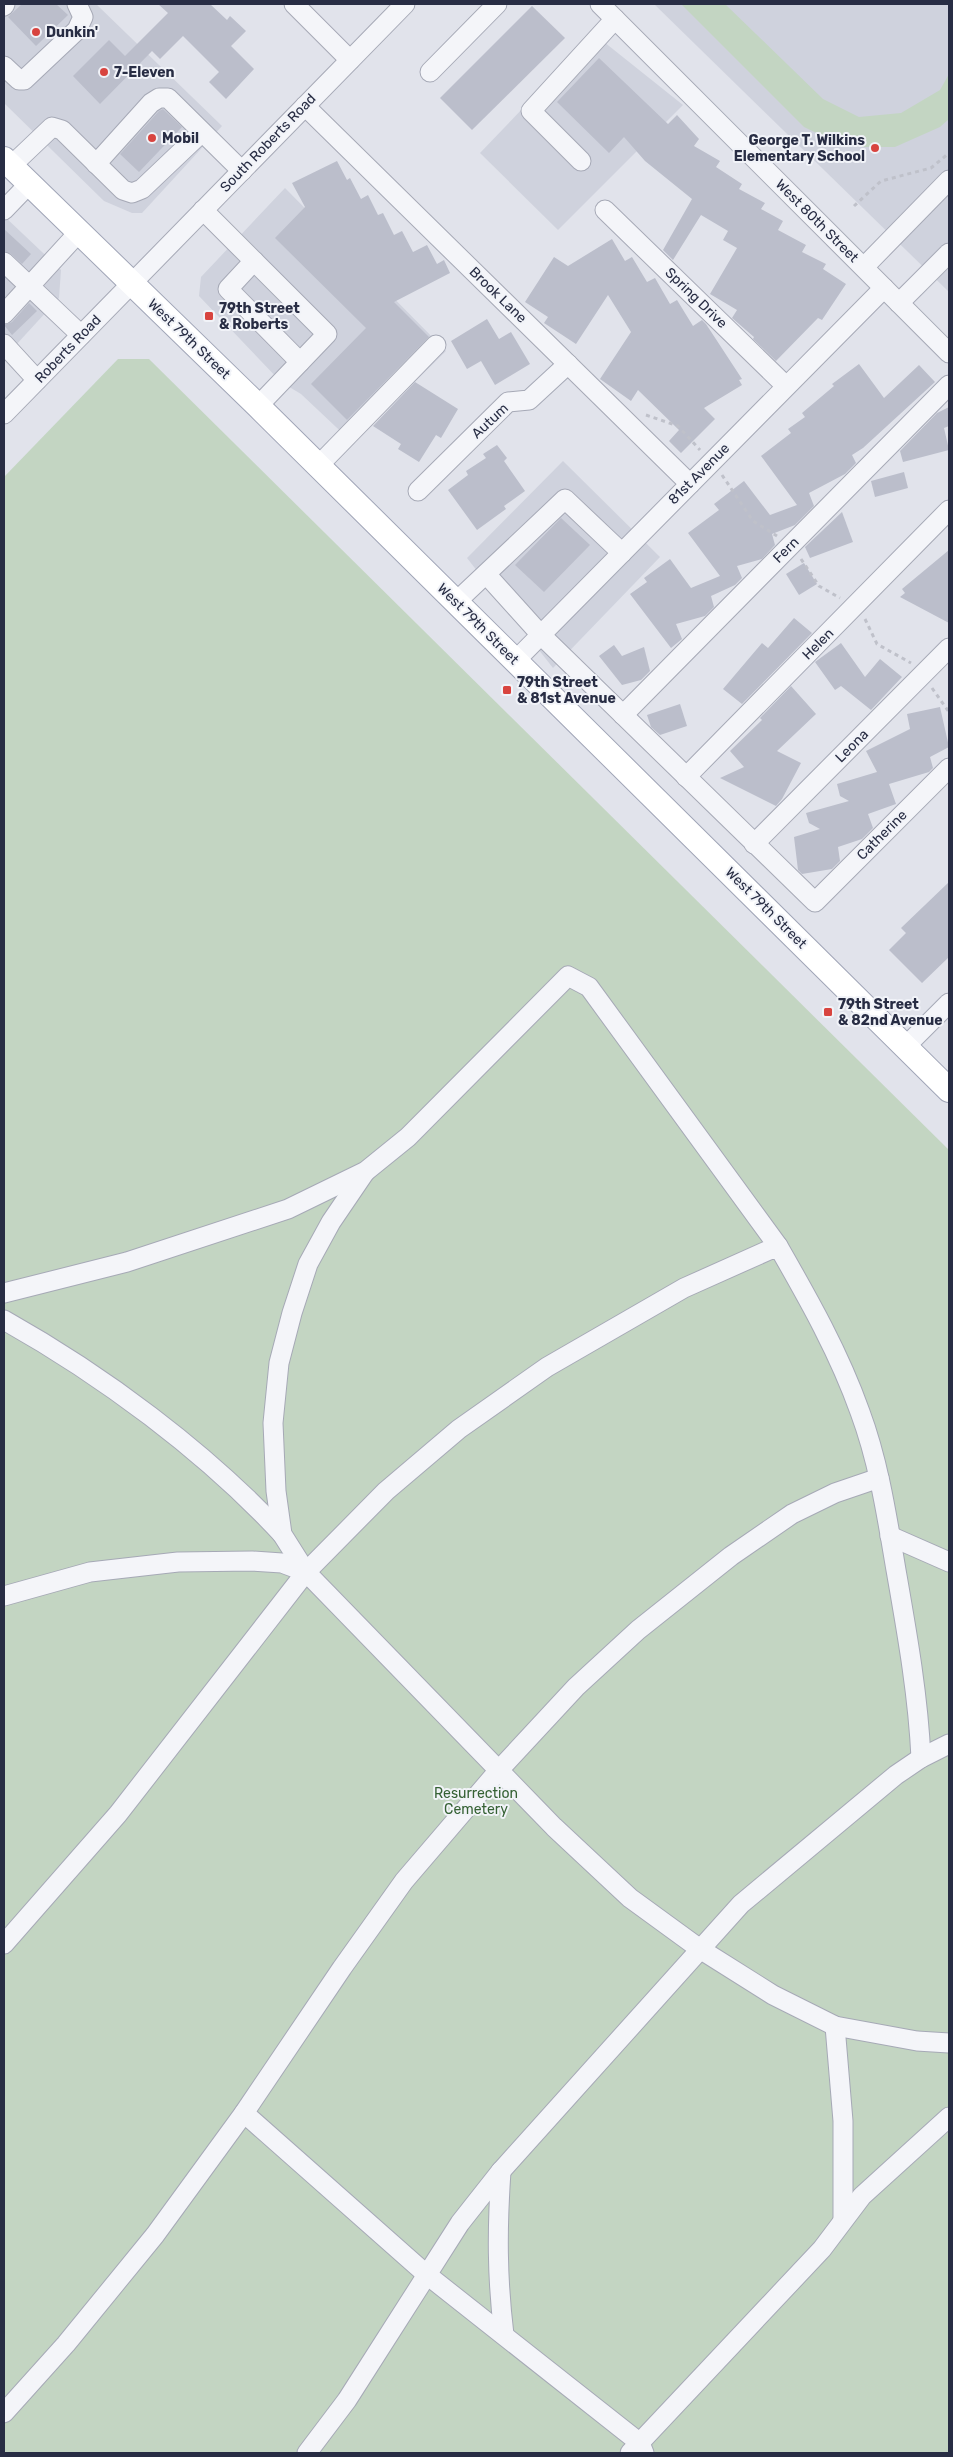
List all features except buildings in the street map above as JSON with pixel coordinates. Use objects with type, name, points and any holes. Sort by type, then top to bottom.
[{"type":"main road","name":"West 79th Street","points":[[7,163],[258,406],[949,1090]]},
{"type":"street","points":[[4,66],[18,80],[24,80],[77,30],[83,18],[77,4]]},
{"type":"street","points":[[294,4],[350,60]]},
{"type":"street","name":"South Roberts Road","points":[[132,283],[405,4]]},
{"type":"street","points":[[430,72],[497,4]]},
{"type":"street","name":"West 80th Street","points":[[600,4],[899,303],[945,341]]},
{"type":"street","points":[[581,160],[530,111],[615,19]]},
{"type":"street","points":[[96,164],[151,103],[159,98],[168,98],[242,170]]},
{"type":"street","name":"Brook Lane","points":[[305,106],[690,484]]},
{"type":"street","points":[[7,163],[52,127],[62,130],[123,190],[132,193],[142,189],[202,132]]},
{"type":"street","points":[[864,268],[949,180]]},
{"type":"street","points":[[4,210],[29,184]]},
{"type":"street","points":[[203,210],[327,334],[258,406]]},
{"type":"street","name":"Spring Drive","points":[[605,210],[786,386]]},
{"type":"street","points":[[4,314],[79,232]]},
{"type":"street","points":[[899,303],[949,253]]},
{"type":"street","points":[[254,261],[228,289],[300,362]]},
{"type":"street","points":[[4,262],[81,335]]},
{"type":"street","name":"Roberts Road","points":[[4,414],[132,283]]},
{"type":"street","name":"81st Avenue","points":[[515,661],[884,288]]},
{"type":"street","points":[[4,344],[37,380]]},
{"type":"street","points":[[318,466],[436,346]]},
{"type":"street","name":"Autum","points":[[418,491],[508,402],[529,400],[568,364]]},
{"type":"street","name":"Fern","points":[[623,715],[949,385]]},
{"type":"street","points":[[456,602],[565,499],[622,553]]},
{"type":"street","name":"Helen","points":[[686,777],[949,510]]},
{"type":"street","points":[[486,574],[541,635],[754,844]]},
{"type":"street","name":"Leona","points":[[754,844],[949,648]]},
{"type":"street","name":"Catherine","points":[[754,844],[815,902],[949,768]]},
{"type":"street","points":[[4,1293],[126,1262],[288,1209],[366,1171],[408,1137],[568,976],[589,987],[778,1246],[838,1357],[861,1414],[879,1478],[917,1698],[921,1758]]},
{"type":"street","points":[[906,1047],[949,1003]]},
{"type":"street","points":[[282,1534],[276,1491],[273,1423],[279,1363],[292,1313],[308,1264],[331,1222],[366,1171]]},
{"type":"street","points":[[4,1944],[118,1814],[306,1572],[386,1491],[458,1429],[547,1366],[684,1288],[778,1246]]},
{"type":"street","points":[[4,1320],[144,1412],[250,1499],[282,1534],[306,1572],[554,1827],[630,1898],[700,1949],[773,1995],[835,2026],[917,2041],[949,2043]]},
{"type":"street","points":[[4,2413],[66,2344],[155,2235],[244,2113],[342,1968],[404,1881],[498,1770],[576,1687],[638,1630],[731,1556],[792,1514],[835,1493],[879,1478]]},
{"type":"street","points":[[890,1536],[949,1562]]},
{"type":"street","points":[[4,1596],[90,1572],[178,1562],[252,1561],[282,1563],[306,1572]]},
{"type":"street","points":[[306,2453],[347,2400],[460,2223],[501,2172],[740,1904],[896,1775],[921,1758],[949,1744]]},
{"type":"street","points":[[835,2026],[843,2121],[843,2220]]},
{"type":"street","points":[[244,2113],[426,2274],[504,2335],[638,2450],[822,2249],[862,2196],[949,2117]]},
{"type":"street","points":[[501,2172],[497,2227],[498,2279],[504,2335]]},
{"type":"path","points":[[854,206],[881,180],[930,168],[949,153]]},
{"type":"shaded area","points":[[4,4],[96,4],[222,126],[142,213],[132,213],[104,201],[4,103]]},
{"type":"shaded area","name":"George T. Wilkins Elementary School","points":[[654,4],[949,4],[949,292]]},
{"type":"shaded area","points":[[594,34],[683,105],[558,230],[480,153]]},
{"type":"shaded area","points":[[285,188],[446,351],[353,443],[301,394],[281,382],[199,296],[201,277]]},
{"type":"shaded area","points":[[4,216],[61,270],[59,298],[4,358]]},
{"type":"shaded area","points":[[563,461],[660,557],[553,668],[467,558]]},
{"type":"green space","points":[[681,4],[725,4],[823,99],[859,117],[901,113],[940,90],[949,74],[949,119],[940,127],[895,147],[863,147],[831,140],[804,127]]},
{"type":"green space","name":"Resurrection Cemetery","points":[[118,359],[149,359],[949,1150],[949,2453],[4,2453],[4,477]]},
{"type":"place","name":"Dunkin'","points":[[36,32]]},
{"type":"place","name":"7-Eleven","points":[[104,72]]},
{"type":"place","name":"Mobil","points":[[152,138]]},
{"type":"place","name":"George T. Wilkins Elementary School","points":[[875,148]]},
{"type":"place","name":"79th Street & Roberts","points":[[209,316]]},
{"type":"place","name":"79th Street & 81st Avenue","points":[[507,690]]},
{"type":"place","name":"79th Street & 82nd Avenue","points":[[828,1012]]}]
